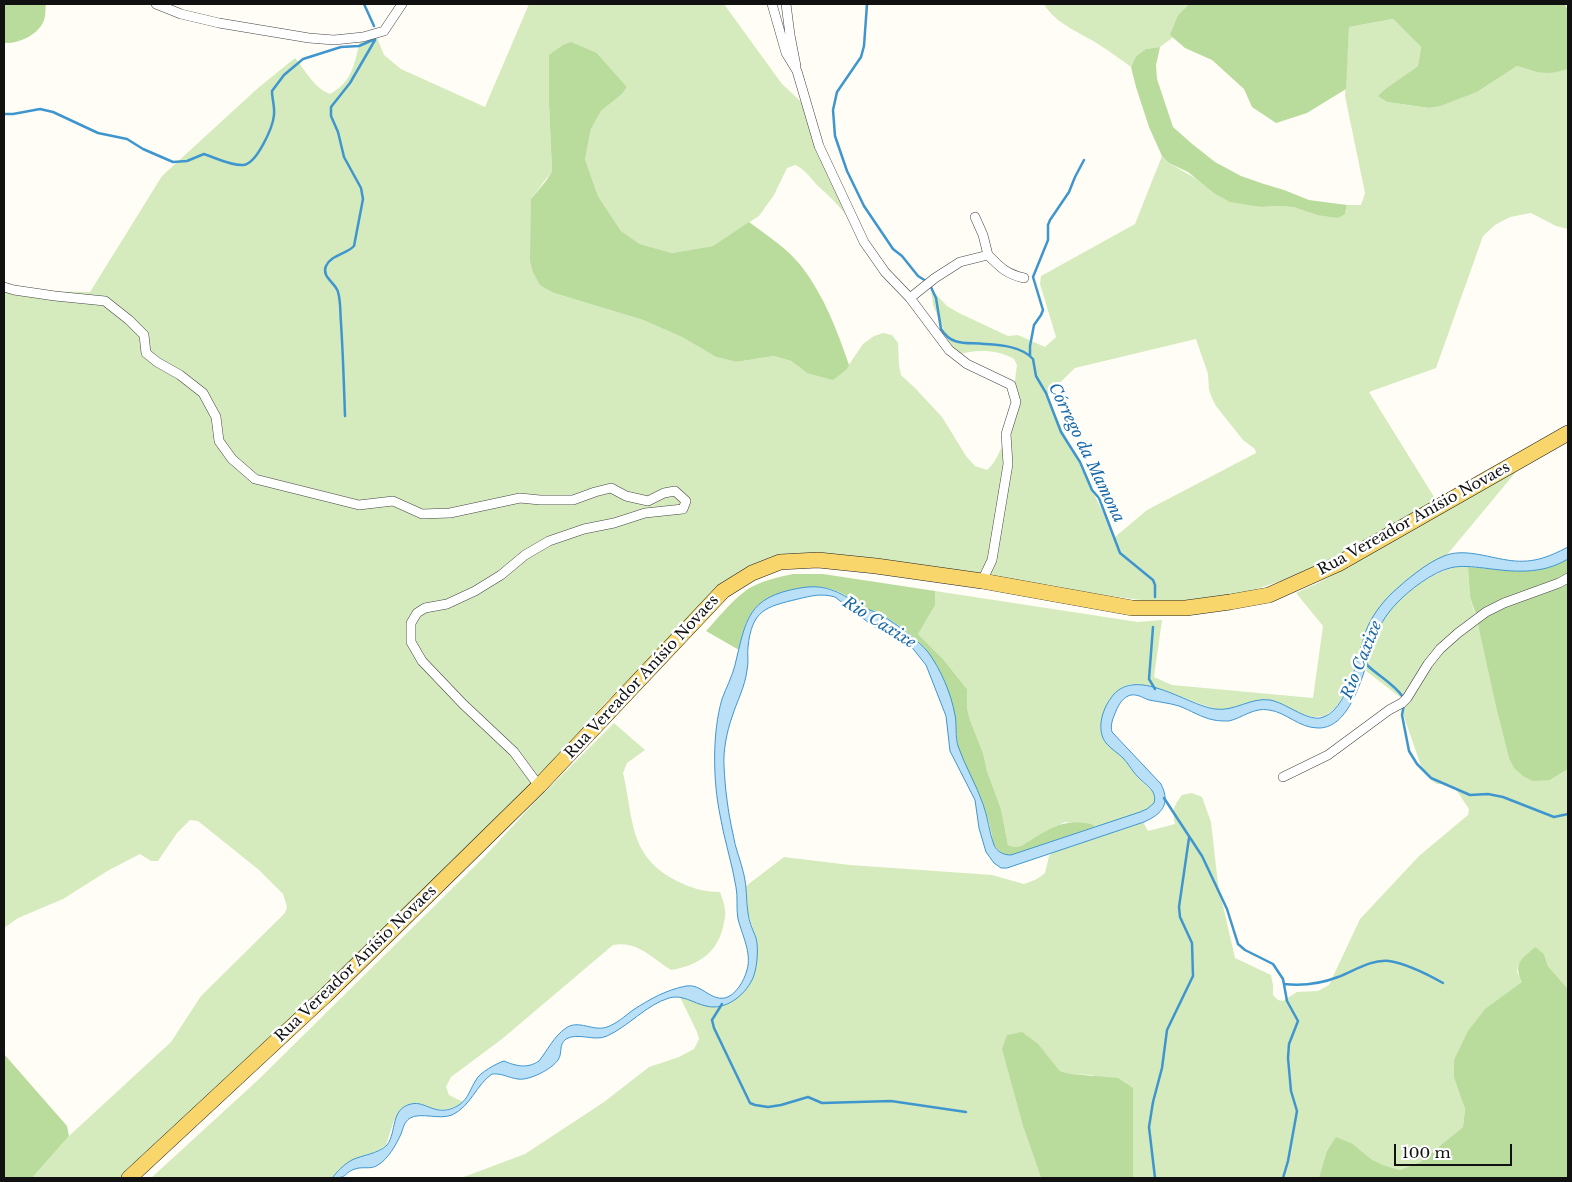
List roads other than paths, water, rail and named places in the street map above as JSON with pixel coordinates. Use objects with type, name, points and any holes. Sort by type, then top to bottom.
[{"type":"main road","name":"Rua Vereador Anísio Novaes","points":[[130,1178],[326,996],[539,786],[722,591],[752,573],[780,562],[818,560],[982,581],[1132,608],[1186,608],[1230,602],[1269,595],[1338,564],[1568,433]]},
{"type":"street","points":[[156,4],[181,14],[219,23],[309,38],[334,40],[363,37],[384,31],[402,4]]},
{"type":"street","points":[[772,4],[786,53],[797,71]]},
{"type":"street","points":[[786,4],[797,71],[819,146],[864,242],[885,272],[910,298],[949,350],[967,364],[1011,385],[1016,402],[1006,434],[1008,464],[992,560],[982,581]]},
{"type":"street","points":[[975,217],[983,235],[988,255],[1000,268],[1011,275],[1024,278]]},
{"type":"street","points":[[910,298],[934,278],[960,262],[988,255]]},
{"type":"street","points":[[4,287],[55,296],[105,300],[144,335],[146,353],[157,362],[180,375],[203,393],[216,417],[219,441],[232,459],[255,479],[359,505],[393,501],[422,514],[450,512],[520,498],[573,500],[611,488],[626,496],[648,502],[664,493],[676,491],[686,501],[683,509],[645,513],[549,540],[525,555],[501,575],[475,591],[447,604],[425,608],[417,612],[411,623],[411,642],[422,661],[462,704],[514,752],[539,786]]},
{"type":"street","points":[[1283,777],[1328,755],[1389,710],[1402,703],[1440,649],[1486,612],[1568,578]]},
{"type":"water","name":"Rio Caxixe","points":[[1568,547],[1568,559],[1548,568],[1506,571],[1463,566],[1454,567],[1436,573],[1415,587],[1394,606],[1382,622],[1350,706],[1341,718],[1330,725],[1318,728],[1311,727],[1275,711],[1264,709],[1253,711],[1234,720],[1216,720],[1205,718],[1175,705],[1149,700],[1136,695],[1126,697],[1120,703],[1114,716],[1112,732],[1161,784],[1165,797],[1163,808],[1156,816],[1144,822],[1007,868],[1001,868],[994,863],[986,852],[979,828],[975,800],[950,751],[946,716],[926,665],[910,645],[873,626],[835,597],[825,595],[812,596],[769,608],[762,612],[753,625],[748,647],[746,676],[728,728],[724,754],[725,783],[730,817],[745,880],[751,926],[757,942],[754,976],[749,986],[739,997],[727,1004],[713,1007],[688,999],[669,998],[653,1005],[623,1027],[602,1038],[576,1036],[566,1039],[562,1044],[558,1060],[546,1070],[523,1079],[492,1074],[469,1101],[452,1115],[442,1117],[414,1116],[410,1118],[391,1151],[378,1165],[355,1169],[344,1176],[332,1178],[343,1166],[352,1160],[375,1152],[387,1145],[397,1116],[404,1107],[416,1103],[438,1110],[451,1109],[462,1102],[484,1071],[504,1061],[522,1066],[535,1064],[566,1028],[576,1025],[597,1028],[607,1027],[665,992],[686,986],[696,987],[720,998],[733,994],[739,987],[747,970],[748,957],[738,919],[736,887],[718,802],[715,772],[716,727],[722,699],[734,669],[746,623],[759,604],[769,598],[782,592],[800,588],[826,588],[888,619],[928,652],[948,690],[955,715],[958,746],[983,804],[994,845],[1001,853],[1011,855],[1140,812],[1154,803],[1154,793],[1152,790],[1138,777],[1123,758],[1106,743],[1101,732],[1101,720],[1105,708],[1111,698],[1121,689],[1133,685],[1146,685],[1215,709],[1270,700],[1302,714],[1320,718],[1330,714],[1345,694],[1366,631],[1377,611],[1391,594],[1423,568],[1437,559],[1451,554],[1467,553],[1507,560],[1531,561],[1546,557]]},
{"type":"waterway","points":[[364,4],[374,26]]},
{"type":"waterway","name":"Córrego da Mamona","points":[[867,4],[864,46],[861,57],[837,92],[833,110],[835,136],[847,171],[864,206],[893,249],[902,256],[918,276],[926,281]]},
{"type":"waterway","points":[[4,114],[40,109],[53,112],[98,133],[127,139],[143,149],[173,162],[187,161],[204,154],[227,163],[247,164],[258,153],[271,128],[274,115],[272,91],[284,75],[303,59],[341,47],[359,46],[375,39]]},
{"type":"waterway","points":[[345,416],[340,300],[337,289],[327,277],[325,270],[328,262],[354,246],[363,199],[361,188],[344,157],[338,132],[331,116],[331,107],[350,83],[375,40]]},
{"type":"waterway","points":[[1030,356],[1034,325],[1043,310],[1033,277],[1048,240],[1050,220],[1069,192],[1084,160]]},
{"type":"waterway","name":"Córrego da Mamona","points":[[930,285],[936,298],[941,329],[950,339],[961,342],[1010,347],[1023,351],[1033,359],[1036,376],[1046,393],[1061,432],[1080,462],[1092,490],[1099,498],[1120,553],[1153,580],[1155,597]]},
{"type":"waterway","name":"Córrego da Mamona","points":[[1153,627],[1149,679],[1155,689]]},
{"type":"waterway","name":"Rio Caxixe","points":[[1366,664],[1403,697]]},
{"type":"waterway","points":[[1404,704],[1402,715],[1409,751],[1417,764],[1431,778],[1470,795],[1488,794],[1503,797],[1554,817],[1568,814]]},
{"type":"waterway","points":[[1164,798],[1202,856],[1227,909],[1238,944],[1245,950],[1273,964],[1283,979],[1287,1001],[1298,1021],[1289,1044],[1288,1058],[1291,1091],[1297,1111],[1283,1178]]},
{"type":"waterway","points":[[1155,1178],[1149,1127],[1153,1102],[1162,1068],[1167,1030],[1193,976],[1192,943],[1180,917],[1179,907],[1189,838]]},
{"type":"waterway","points":[[1284,984],[1305,985],[1318,983],[1382,961],[1396,962],[1410,967],[1443,983]]},
{"type":"waterway","points":[[722,1004],[712,1020],[714,1028],[750,1103],[768,1107],[808,1097],[822,1103],[891,1101],[966,1112]]}]
